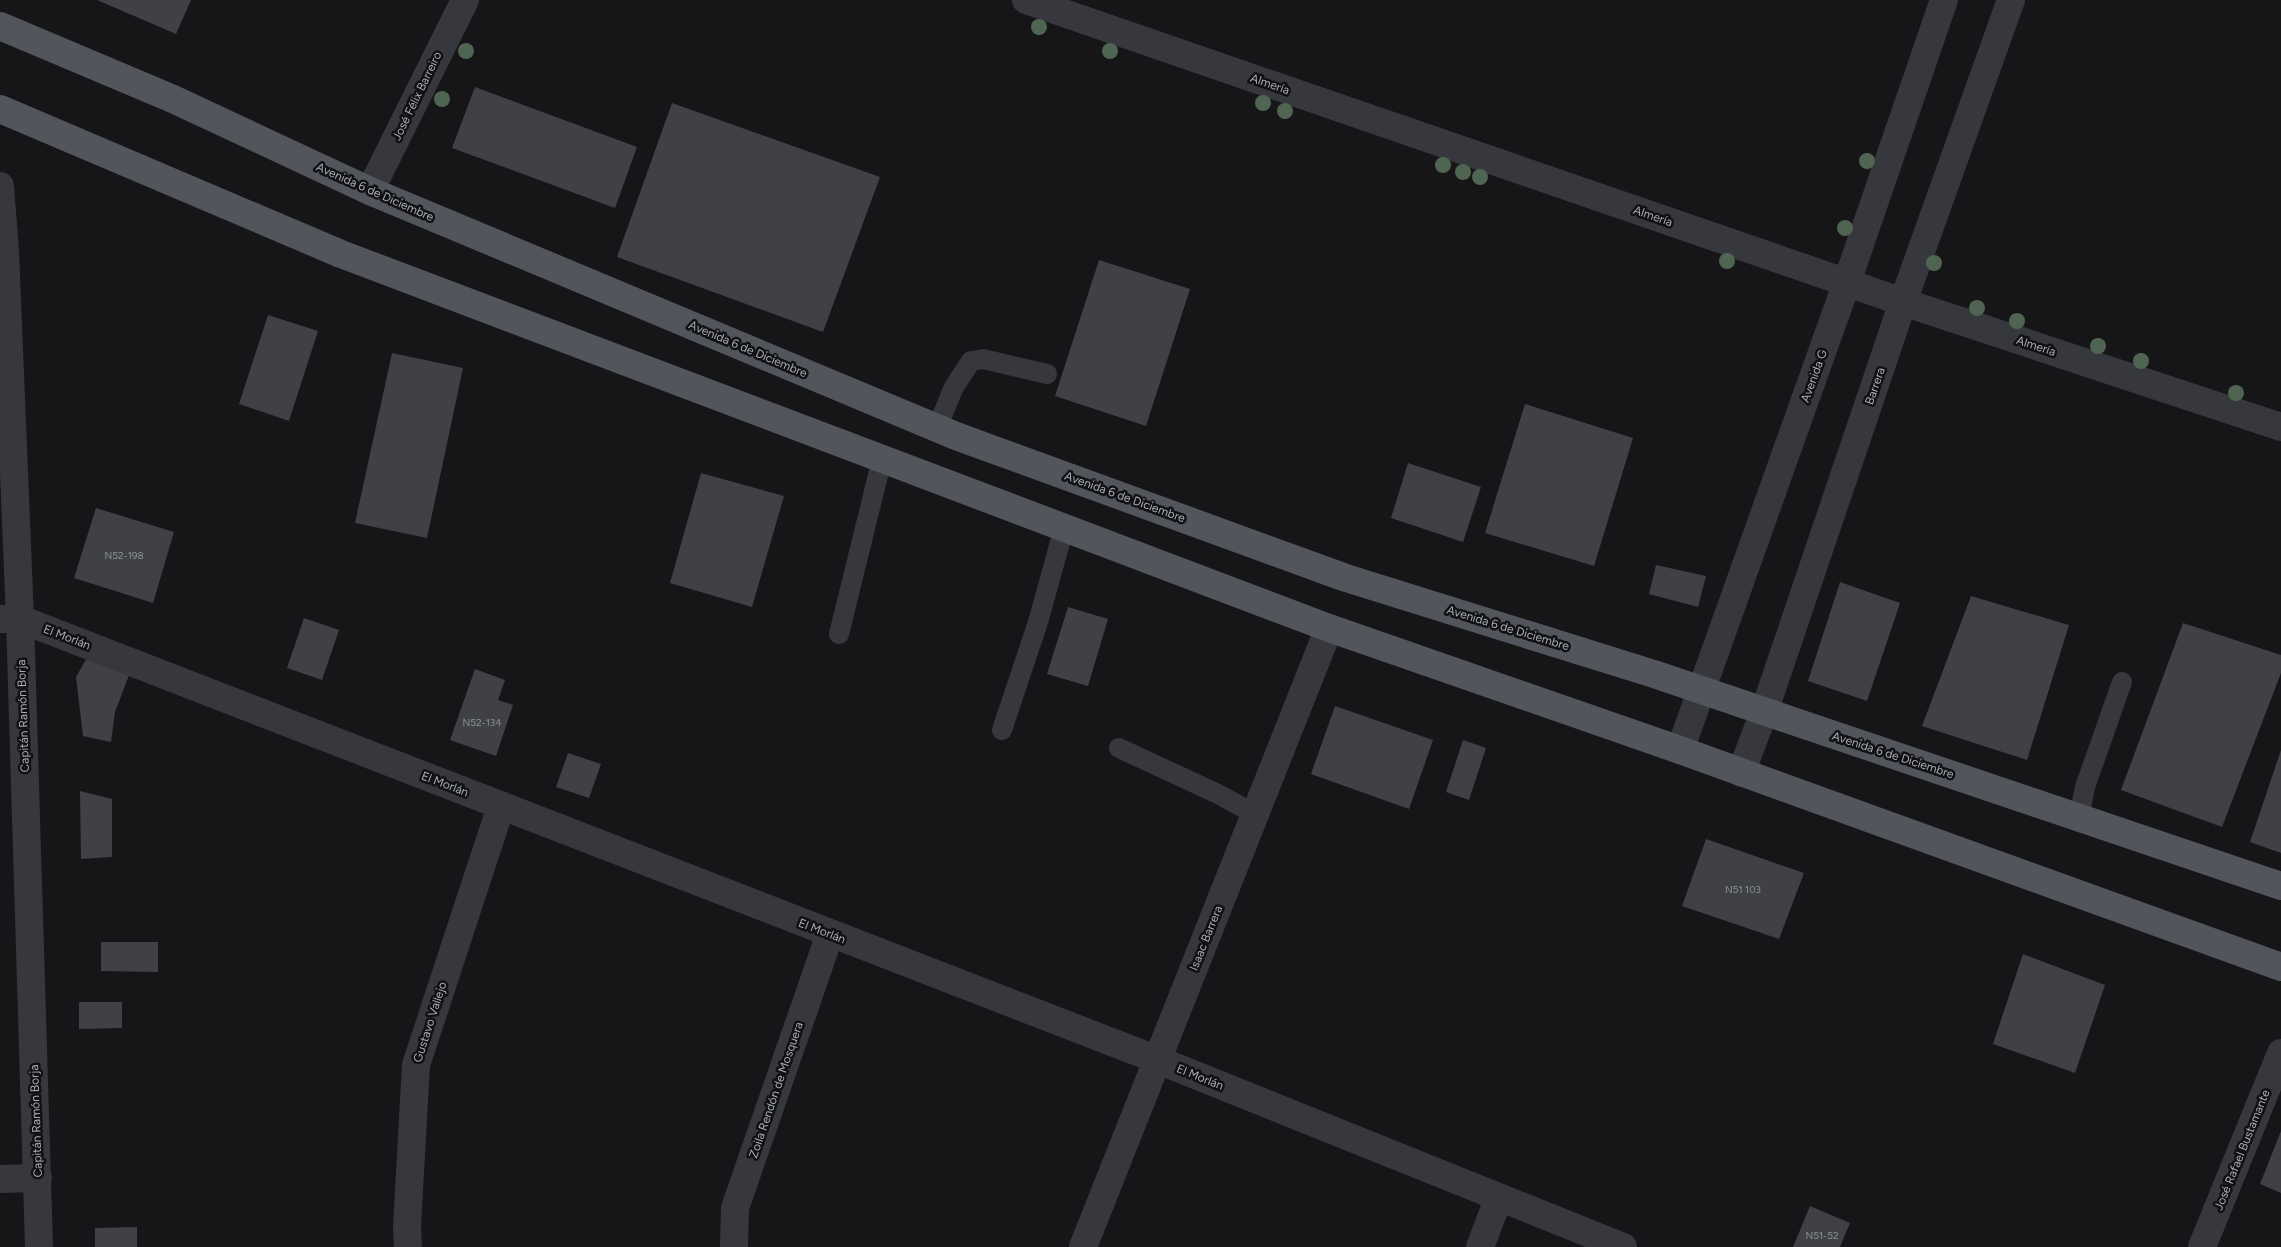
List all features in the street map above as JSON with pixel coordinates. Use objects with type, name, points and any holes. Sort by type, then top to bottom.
[{"type":"main road","name":"Avenida 6 de Diciembre","points":[[0,26],[173,99],[370,191],[937,428],[1346,578],[1702,691],[2281,886]]},
{"type":"main road","points":[[0,109],[341,254],[1328,628],[1680,750],[2281,967]]},
{"type":"street","name":"José Félix Barreiro","points":[[370,191],[465,0]]},
{"type":"street","name":"Almería","points":[[1026,0],[1903,302],[2281,428]]},
{"type":"street","name":"Avenida G","points":[[1680,750],[1847,282],[1944,0]]},
{"type":"street","name":"Barrera","points":[[1742,773],[1903,302],[2010,0]]},
{"type":"street","name":"Capitán Ramón Borja","points":[[0,186],[10,619],[38,1178],[39,1247]]},
{"type":"street","name":"El Morlán","points":[[10,619],[501,806],[1158,1060],[1623,1247]]},
{"type":"street","name":"Isaac Barrera","points":[[1083,1247],[1328,628]]},
{"type":"street","name":"Gustavo Vallejo","points":[[408,1247],[407,1226],[416,1065],[501,806]]},
{"type":"street","name":"Zoila Rendón de Mosquera","points":[[734,1247],[735,1208],[830,934]]},
{"type":"street","name":"José Rafael Bustamante","points":[[2202,1247],[2281,1053]]},
{"type":"street","points":[[0,1179],[38,1178]]},
{"type":"street","points":[[1480,1247],[1498,1197]]},
{"type":"lane","points":[[937,428],[954,387],[971,361],[984,359],[1047,374]]},
{"type":"lane","points":[[839,634],[882,459]]},
{"type":"lane","points":[[1002,730],[1038,622],[1064,528]]},
{"type":"lane","points":[[2079,818],[2085,787],[2122,682]]},
{"type":"lane","points":[[1119,748],[1218,794],[1255,814]]},
{"type":"building","points":[[97,0],[191,0],[176,34]]},
{"type":"building","points":[[475,87],[637,147],[615,208],[452,148]]},
{"type":"building","points":[[672,103],[880,177],[823,332],[617,257]]},
{"type":"building","points":[[1099,260],[1190,289],[1146,426],[1055,396]]},
{"type":"building","points":[[268,315],[318,331],[289,421],[239,404]]},
{"type":"building","points":[[392,353],[463,368],[427,538],[355,523]]},
{"type":"building","points":[[1525,404],[1633,438],[1594,566],[1485,533]]},
{"type":"building","points":[[1408,463],[1481,487],[1463,542],[1391,518]]},
{"type":"building","points":[[701,473],[784,496],[752,607],[670,583]]},
{"type":"building","points":[[96,508],[174,532],[153,603],[74,578]]},
{"type":"building","points":[[1656,565],[1706,576],[1698,607],[1649,594]]},
{"type":"building","points":[[1840,582],[1900,603],[1867,701],[1808,681]]},
{"type":"building","points":[[1971,596],[2069,625],[2027,760],[1922,726]]},
{"type":"building","points":[[1068,607],[1108,619],[1088,686],[1047,674]]},
{"type":"building","points":[[304,618],[339,630],[322,680],[287,668]]},
{"type":"building","points":[[2183,623],[2281,655],[2281,673],[2222,827],[2121,790]]},
{"type":"building","points":[[88,656],[129,675],[115,712],[111,742],[83,736],[76,677]]},
{"type":"building","points":[[475,669],[505,680],[498,700],[513,705],[496,756],[450,740]]},
{"type":"building","points":[[1335,706],[1433,740],[1409,809],[1311,774]]},
{"type":"building","points":[[1463,740],[1486,748],[1469,800],[1446,792]]},
{"type":"building","points":[[2281,750],[2281,853],[2250,842]]},
{"type":"building","points":[[568,753],[601,764],[589,798],[556,787]]},
{"type":"building","points":[[80,791],[112,799],[112,857],[81,859]]},
{"type":"building","points":[[1706,839],[1804,873],[1779,939],[1682,906]]},
{"type":"building","points":[[101,942],[158,942],[158,972],[101,971]]},
{"type":"building","points":[[2023,954],[2105,985],[2075,1073],[1993,1044]]},
{"type":"building","points":[[79,1002],[122,1002],[122,1028],[79,1029]]},
{"type":"building","points":[[2281,1131],[2281,1193],[2260,1184]]},
{"type":"building","points":[[1810,1206],[1850,1223],[1840,1247],[1793,1247]]},
{"type":"building","points":[[137,1227],[137,1247],[95,1247],[95,1228]]}]
